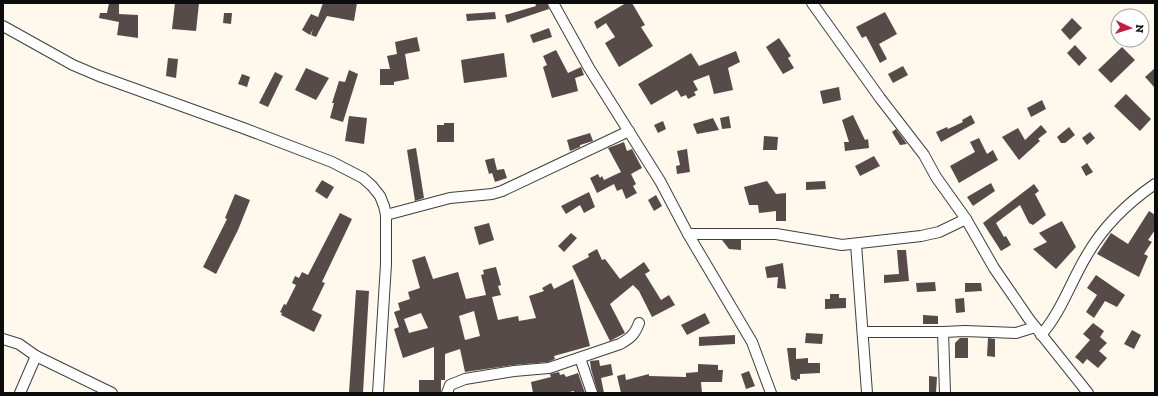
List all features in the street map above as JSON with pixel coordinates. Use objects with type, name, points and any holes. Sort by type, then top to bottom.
[{"type":"street","points":[[553,3],[589,68],[660,181],[688,234],[752,342],[771,393]]},
{"type":"street","points":[[812,3],[880,98],[924,155],[939,181],[966,220],[994,268],[1038,331],[1088,393]]},
{"type":"street","points":[[3,26],[73,65],[99,76],[244,128],[346,168],[372,186],[380,196],[386,215],[386,264],[378,393]]},
{"type":"street","points":[[386,215],[450,198],[492,194],[502,191],[629,131]]},
{"type":"street","points":[[864,332],[965,331],[1016,333],[1038,331],[1056,316],[1086,256],[1098,237],[1123,211],[1155,184]]},
{"type":"street","points":[[688,234],[776,234],[842,245],[921,236],[939,232],[966,220]]},
{"type":"street","points":[[856,244],[864,332],[867,393]]},
{"type":"street","points":[[447,393],[450,385],[465,379],[549,368],[580,358],[630,339],[636,332],[639,323]]},
{"type":"street","points":[[943,332],[945,393]]},
{"type":"street","points":[[3,339],[19,344],[36,356],[112,393]]},
{"type":"street","points":[[20,393],[36,356]]},
{"type":"street","points":[[580,358],[592,393]]},
{"type":"building","points":[[109,3],[119,3],[119,14],[138,15],[138,38],[117,35],[119,22],[99,18],[100,13],[107,13]]},
{"type":"building","points":[[175,3],[199,3],[196,31],[172,29]]},
{"type":"building","points":[[323,3],[357,3],[354,21],[327,16],[316,37],[311,35],[313,29],[310,35],[302,30],[311,14],[318,17]]},
{"type":"building","points":[[535,3],[547,3],[549,9],[507,23],[505,15],[536,6]]},
{"type":"building","points":[[626,3],[632,3],[645,25],[641,27],[653,46],[619,67],[605,43],[615,37],[606,23],[597,29],[594,22]]},
{"type":"building","points":[[495,12],[496,19],[467,21],[466,14]]},
{"type":"building","points":[[885,12],[897,34],[879,44],[887,59],[880,63],[866,36],[862,38],[856,27]]},
{"type":"building","points":[[224,13],[232,13],[231,24],[223,23]]},
{"type":"building","points":[[1072,18],[1082,28],[1070,40],[1061,30]]},
{"type":"building","points":[[549,28],[552,37],[533,43],[530,35]]},
{"type":"building","points":[[417,37],[420,51],[405,54],[409,79],[394,82],[394,85],[380,85],[380,69],[390,69],[387,56],[397,54],[395,42]]},
{"type":"building","points":[[779,38],[791,56],[788,58],[794,68],[783,74],[766,47]]},
{"type":"building","points":[[1075,45],[1087,58],[1079,66],[1067,53]]},
{"type":"building","points":[[1121,48],[1123,48],[1135,60],[1111,83],[1098,70]]},
{"type":"building","points":[[556,50],[568,73],[581,67],[584,75],[575,78],[578,91],[552,98],[543,67],[547,65],[543,56]]},
{"type":"building","points":[[736,51],[740,62],[728,68],[733,90],[714,94],[709,75],[693,81],[698,90],[694,92],[696,95],[688,99],[686,95],[681,97],[677,90],[651,105],[638,84],[691,53],[699,66]]},
{"type":"building","points":[[504,53],[507,77],[464,83],[461,60]]},
{"type":"building","points":[[168,58],[178,59],[176,78],[166,76]]},
{"type":"building","points":[[903,66],[908,75],[893,83],[888,74]]},
{"type":"building","points":[[306,68],[329,78],[316,100],[295,90]]},
{"type":"building","points":[[1155,68],[1155,88],[1145,77]]},
{"type":"building","points":[[349,70],[358,74],[343,122],[330,118],[334,103],[332,103],[339,81],[345,82]]},
{"type":"building","points":[[275,72],[283,76],[268,107],[259,103]]},
{"type":"building","points":[[242,74],[250,77],[247,87],[238,84]]},
{"type":"building","points":[[839,87],[841,100],[823,104],[820,91]]},
{"type":"building","points":[[1126,94],[1151,119],[1140,131],[1114,106]]},
{"type":"building","points":[[1042,100],[1046,109],[1031,117],[1027,108]]},
{"type":"building","points":[[853,115],[865,140],[868,139],[869,148],[845,151],[844,142],[849,142],[842,120]]},
{"type":"building","points":[[971,115],[975,123],[941,142],[936,132],[947,127],[948,129],[963,122],[962,120]]},
{"type":"building","points":[[349,116],[367,118],[364,144],[345,141]]},
{"type":"building","points":[[729,116],[731,128],[722,129],[720,118]]},
{"type":"building","points":[[713,118],[719,130],[697,134],[693,124]]},
{"type":"building","points":[[663,121],[666,129],[658,133],[654,125]]},
{"type":"building","points":[[444,123],[454,123],[454,142],[437,142],[437,125],[444,125]]},
{"type":"building","points":[[1041,125],[1047,132],[1038,139],[1040,141],[1019,160],[1002,137],[1018,128],[1025,140]]},
{"type":"building","points":[[1069,127],[1075,135],[1065,143],[1061,143],[1057,137]]},
{"type":"building","points":[[896,129],[907,144],[900,145],[892,132]]},
{"type":"building","points":[[1090,132],[1095,138],[1087,145],[1082,138]]},
{"type":"building","points":[[590,133],[593,141],[580,145],[580,147],[570,151],[567,140]]},
{"type":"building","points":[[764,136],[778,137],[777,150],[763,150]]},
{"type":"building","points":[[979,138],[987,154],[993,150],[998,160],[959,183],[950,166],[975,152],[970,142]]},
{"type":"building","points":[[624,142],[627,151],[632,149],[642,168],[631,174],[636,184],[633,186],[637,193],[626,199],[622,189],[617,191],[614,184],[597,193],[590,178],[598,174],[600,178],[602,176],[604,180],[621,172],[608,148]]},
{"type":"building","points":[[416,148],[424,198],[415,201],[407,150]]},
{"type":"building","points":[[687,149],[690,172],[677,174],[676,166],[680,165],[677,151]]},
{"type":"building","points":[[874,156],[880,166],[860,176],[855,166]]},
{"type":"building","points":[[494,158],[497,170],[504,169],[507,178],[495,182],[492,173],[489,174],[485,160]]},
{"type":"building","points":[[1087,163],[1093,172],[1086,176],[1081,167]]},
{"type":"building","points":[[322,180],[334,187],[327,199],[315,191]]},
{"type":"building","points":[[767,181],[776,194],[786,193],[786,221],[776,221],[776,211],[759,213],[758,205],[749,205],[744,187]]},
{"type":"building","points":[[825,181],[826,189],[806,190],[806,182]]},
{"type":"building","points":[[991,183],[995,191],[973,206],[967,197]]},
{"type":"building","points":[[1034,184],[1039,191],[1035,194],[1046,215],[1033,225],[1029,223],[1020,205],[996,223],[1004,237],[1006,236],[1011,245],[1001,251],[983,223]]},
{"type":"building","points":[[589,192],[595,207],[584,213],[580,205],[566,214],[561,206]]},
{"type":"building","points":[[235,194],[250,200],[238,230],[216,274],[203,267],[227,219],[225,218]]},
{"type":"building","points":[[656,195],[662,206],[654,211],[648,200]]},
{"type":"building","points":[[1149,211],[1155,215],[1155,230],[1148,240],[1152,242],[1144,254],[1148,256],[1139,277],[1097,254],[1111,233],[1128,244]]},
{"type":"building","points":[[340,213],[352,219],[322,282],[325,283],[312,310],[322,315],[314,332],[281,315],[282,313],[280,312],[284,304],[286,305],[296,285],[292,283],[295,276],[299,278],[302,272],[308,275]]},
{"type":"building","points":[[1062,221],[1076,247],[1056,269],[1033,249],[1047,242],[1039,233]]},
{"type":"building","points":[[489,223],[494,240],[479,245],[474,227]]},
{"type":"building","points":[[571,233],[577,238],[564,252],[558,246]]},
{"type":"building","points":[[722,240],[741,240],[741,250],[729,249]]},
{"type":"building","points":[[597,249],[602,260],[605,259],[620,279],[644,262],[650,271],[645,274],[661,300],[669,295],[675,305],[652,317],[639,291],[633,285],[610,304],[625,333],[610,341],[572,266],[589,257],[588,254]]},
{"type":"building","points":[[897,250],[906,250],[909,281],[884,283],[884,275],[899,274]]},
{"type":"building","points":[[425,256],[433,279],[458,272],[466,299],[486,295],[481,275],[484,274],[483,270],[496,267],[501,285],[498,286],[501,295],[492,297],[498,320],[518,316],[519,321],[536,318],[529,296],[544,291],[542,288],[551,283],[554,289],[573,279],[590,346],[554,356],[555,359],[548,362],[513,365],[465,372],[460,349],[445,354],[445,380],[434,380],[434,347],[403,358],[394,329],[399,327],[394,312],[400,310],[398,303],[410,299],[408,292],[420,288],[412,260]],"holes":[[[474,311],[480,336],[465,340],[459,316]],[[421,313],[428,328],[409,333],[404,319]]]},
{"type":"building","points":[[783,263],[786,289],[777,288],[778,277],[767,278],[765,267]]},
{"type":"building","points":[[1096,275],[1125,295],[1117,307],[1105,301],[1094,318],[1086,312],[1097,295],[1087,288]]},
{"type":"building","points":[[935,282],[936,291],[917,292],[916,283]]},
{"type":"building","points":[[965,283],[981,283],[982,291],[965,292]]},
{"type":"building","points":[[356,290],[369,291],[363,393],[349,392]]},
{"type":"building","points":[[830,294],[839,294],[839,298],[846,298],[846,308],[825,309],[825,299],[830,299]]},
{"type":"building","points":[[964,298],[965,312],[956,313],[955,299]]},
{"type":"building","points":[[705,313],[710,323],[687,335],[681,325]]},
{"type":"building","points":[[923,315],[938,316],[938,324],[923,324]]},
{"type":"building","points":[[1093,323],[1104,331],[1100,337],[1107,343],[1099,351],[1107,358],[1098,368],[1087,359],[1083,364],[1075,357],[1090,340],[1083,334]]},
{"type":"building","points":[[1132,330],[1141,335],[1134,349],[1124,344]]},
{"type":"building","points":[[806,333],[823,334],[822,344],[805,343]]},
{"type":"building","points":[[735,335],[735,344],[699,346],[699,337]]},
{"type":"building","points":[[960,338],[968,338],[968,358],[955,358],[955,343]]},
{"type":"building","points":[[988,338],[995,339],[995,357],[987,356]]},
{"type":"building","points":[[787,348],[796,348],[796,359],[808,358],[808,363],[820,363],[820,373],[800,374],[800,379],[797,379],[797,381],[791,379]]},
{"type":"building","points":[[599,360],[600,366],[611,364],[613,375],[601,378],[604,393],[598,393],[591,369],[590,361]]},
{"type":"building","points":[[698,364],[718,365],[718,370],[723,370],[722,382],[701,382],[702,393],[621,393],[617,376],[625,374],[626,380],[649,374],[649,376],[686,377],[686,373],[698,372]]},
{"type":"building","points":[[749,371],[755,386],[746,389],[741,374]]},
{"type":"building","points":[[559,372],[560,375],[564,374],[566,377],[578,373],[585,393],[574,393],[574,391],[565,393],[533,393],[531,382],[551,377],[550,374]]},
{"type":"building","points":[[929,376],[937,377],[936,393],[929,393]]},
{"type":"building","points":[[419,380],[441,380],[441,393],[419,393]]}]
